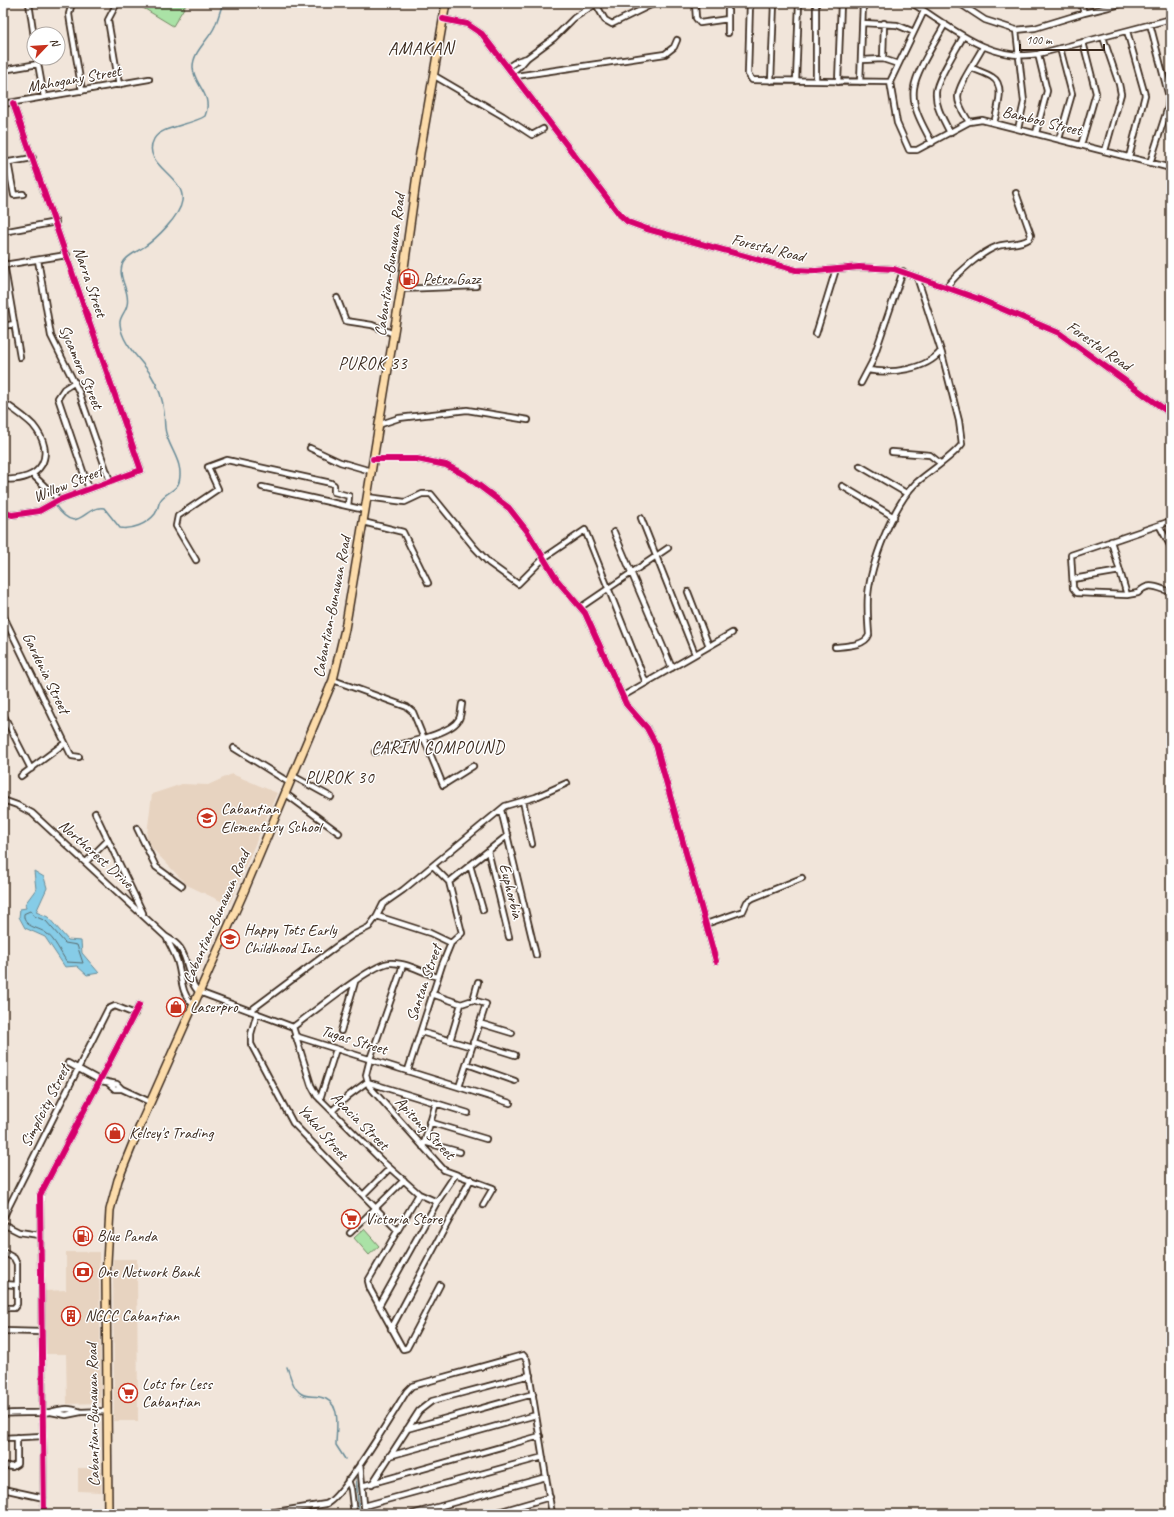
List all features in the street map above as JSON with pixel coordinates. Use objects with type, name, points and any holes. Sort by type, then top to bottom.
[{"type":"main road","name":"Cabantian-Bunawan Road","points":[[108,1514],[106,1279],[110,1210],[125,1160],[294,776],[333,680],[345,629],[363,522],[394,334],[433,75],[446,3]]},
{"type":"street","points":[[29,3],[32,26]]},
{"type":"street","points":[[72,3],[69,14],[82,91]]},
{"type":"street","points":[[118,3],[108,20],[119,85]]},
{"type":"street","points":[[512,72],[527,58],[554,38],[580,14],[597,3],[605,20],[612,24],[655,3]]},
{"type":"street","points":[[695,3],[696,18],[700,23],[728,19]]},
{"type":"street","points":[[728,3],[728,34]]},
{"type":"street","points":[[750,3],[749,77],[752,80],[771,81],[890,82],[924,10]]},
{"type":"street","points":[[771,81],[774,3]]},
{"type":"street","points":[[796,81],[799,3]]},
{"type":"street","points":[[816,3],[816,81]]},
{"type":"street","points":[[838,82],[841,3]]},
{"type":"street","points":[[860,82],[863,3]]},
{"type":"street","points":[[912,3],[963,37],[983,47],[1018,56],[1038,54],[1171,19]]},
{"type":"street","points":[[959,3],[985,20],[1016,30],[1035,28],[1084,13],[1125,3]]},
{"type":"street","points":[[1080,3],[1084,13]]},
{"type":"street","name":"Forestal Road","points":[[444,19],[475,28],[487,40],[620,215],[628,222],[647,229],[796,270],[816,271],[885,268],[903,271],[1059,333],[1171,414]]},
{"type":"street","points":[[863,23],[884,23],[903,27],[914,32]]},
{"type":"street","points":[[883,59],[884,23]]},
{"type":"street","points":[[932,143],[919,118],[914,101],[914,88],[918,76],[945,24]]},
{"type":"street","points":[[1150,24],[1169,97],[1168,107],[1150,162]]},
{"type":"street","points":[[1016,30],[1024,102],[1018,129]]},
{"type":"street","points":[[1127,30],[1145,95],[1129,157]]},
{"type":"street","points":[[950,132],[940,113],[936,92],[938,83],[963,37]]},
{"type":"street","points":[[1104,37],[1121,94],[1105,151]]},
{"type":"street","points":[[512,72],[665,54],[674,47],[677,40]]},
{"type":"street","points":[[1081,145],[1096,93],[1083,42]]},
{"type":"street","points":[[969,122],[961,108],[958,97],[960,88],[983,47]]},
{"type":"street","points":[[1059,139],[1072,94],[1060,48]]},
{"type":"street","points":[[1036,134],[1047,91],[1038,54]]},
{"type":"street","points":[[512,72],[515,62],[527,58]]},
{"type":"street","points":[[862,60],[883,59],[898,64]]},
{"type":"street","points":[[3,60],[4,70],[27,66]]},
{"type":"street","points":[[38,66],[44,98]]},
{"type":"street","points":[[972,68],[994,77],[1000,88],[994,123]]},
{"type":"street","points":[[433,75],[503,116],[532,135],[544,130]]},
{"type":"street","name":"Mahogany Street","points":[[3,104],[149,80]]},
{"type":"street","name":"Bamboo Street","points":[[890,82],[897,123],[906,147],[911,151],[932,143],[969,122],[978,120],[1171,168]]},
{"type":"street","name":"Narra Street","points":[[13,103],[56,222],[141,470]]},
{"type":"street","points":[[23,194],[14,195],[5,163],[33,158]]},
{"type":"street","points":[[946,287],[964,269],[991,250],[998,246],[1029,239],[1031,235],[1016,193]]},
{"type":"street","points":[[3,232],[56,222]]},
{"type":"street","points":[[4,265],[67,255]]},
{"type":"street","points":[[3,258],[20,357]]},
{"type":"street","name":"Sycamore Street","points":[[38,260],[51,336],[75,382],[110,481]]},
{"type":"street","points":[[816,334],[836,269]]},
{"type":"street","points":[[861,383],[868,370],[903,271]]},
{"type":"street","points":[[836,647],[867,640],[869,635],[868,596],[872,576],[879,549],[894,517],[906,493],[960,447],[962,442],[959,421],[941,351],[917,277]]},
{"type":"street","points":[[401,289],[476,286]]},
{"type":"street","points":[[337,298],[346,321],[372,325],[394,334]]},
{"type":"street","points":[[3,326],[14,324]]},
{"type":"street","points":[[868,370],[879,372],[900,370],[923,364],[937,357],[941,351]]},
{"type":"street","points":[[75,382],[64,389],[58,398],[89,489]]},
{"type":"street","points":[[3,402],[24,417],[33,426],[41,438],[45,457],[40,468],[33,475],[19,480],[3,479]]},
{"type":"street","points":[[378,425],[399,418],[467,410],[528,420]]},
{"type":"street","points":[[310,448],[342,463],[371,471]]},
{"type":"street","points":[[892,452],[930,455],[940,463]]},
{"type":"street","points":[[373,459],[417,459],[446,465],[457,470],[509,508],[527,530],[558,580],[581,607],[630,710],[647,728],[656,745],[716,961]]},
{"type":"street","points":[[196,560],[176,526],[178,516],[218,489],[208,467],[227,460],[331,483],[334,485],[334,492],[349,496],[348,506]]},
{"type":"street","points":[[860,466],[906,493]]},
{"type":"street","name":"Willow Street","points":[[3,512],[19,514],[39,511],[59,500],[141,470]]},
{"type":"street","points":[[33,475],[59,500]]},
{"type":"street","points":[[842,486],[894,517]]},
{"type":"street","points":[[262,487],[365,510]]},
{"type":"street","points":[[367,497],[405,502],[422,494],[431,494],[489,563],[518,584],[544,558],[585,530],[646,683]]},
{"type":"street","points":[[641,518],[695,654]]},
{"type":"street","points":[[1171,521],[1071,555],[1073,588],[1077,593],[1127,595],[1138,593],[1142,588],[1149,586],[1171,592]]},
{"type":"street","points":[[363,522],[403,532],[428,583]]},
{"type":"street","points":[[1159,525],[1171,546]]},
{"type":"street","points":[[614,532],[672,668]]},
{"type":"street","points":[[1110,541],[1127,595]]},
{"type":"street","points":[[581,607],[668,548]]},
{"type":"street","points":[[1073,579],[1120,572]]},
{"type":"street","points":[[688,592],[709,646]]},
{"type":"street","name":"Gardenia Street","points":[[3,615],[72,756],[79,757]]},
{"type":"street","points":[[623,696],[732,634]]},
{"type":"street","points":[[333,680],[407,707],[413,712],[443,785],[473,766]]},
{"type":"street","points":[[375,752],[390,746],[408,744],[425,739],[456,723],[459,719],[462,704]]},
{"type":"street","points":[[3,714],[31,769]]},
{"type":"street","points":[[21,776],[65,742]]},
{"type":"street","points":[[234,748],[290,783]]},
{"type":"street","points":[[294,776],[331,797]]},
{"type":"street","points":[[250,1011],[342,942],[369,927],[383,904],[433,866],[509,804],[523,801],[567,783]]},
{"type":"street","points":[[286,794],[339,833]]},
{"type":"street","name":"Northcrest Drive","points":[[3,800],[17,805],[32,814],[165,936],[180,947],[194,987],[199,992]]},
{"type":"street","points":[[523,801],[532,844]]},
{"type":"street","points":[[501,810],[536,955]]},
{"type":"street","points":[[95,814],[144,916]]},
{"type":"street","points":[[137,828],[156,867],[182,886]]},
{"type":"street","points":[[433,866],[449,882],[508,835]]},
{"type":"street","points":[[86,862],[108,840]]},
{"type":"street","name":"Euphorbia","points":[[488,851],[509,937]]},
{"type":"street","points":[[470,864],[483,910]]},
{"type":"street","points":[[706,924],[743,911],[747,902],[753,898],[802,878]]},
{"type":"street","name":"Santan Street","points":[[408,1070],[437,977],[451,943],[462,933],[449,882]]},
{"type":"street","points":[[377,916],[430,933],[451,943]]},
{"type":"street","name":"Northcrest Drive","points":[[165,936],[177,961],[186,995],[194,1004]]},
{"type":"street","points":[[199,992],[293,1026],[355,982],[384,964],[390,963],[403,965],[437,977]]},
{"type":"street","points":[[332,1111],[348,1096],[367,1082],[370,1059],[403,965]]},
{"type":"street","points":[[180,974],[190,972]]},
{"type":"street","points":[[341,1031],[355,982]]},
{"type":"street","points":[[473,1000],[478,982]]},
{"type":"street","points":[[432,994],[461,1004],[473,1000],[486,1004],[459,1087]]},
{"type":"street","points":[[450,1040],[461,1004]]},
{"type":"street","points":[[44,1514],[39,1235],[40,1196],[101,1081],[139,1005]]},
{"type":"street","name":"Simplicity Street","points":[[3,1218],[78,1068],[111,1007],[135,1014]]},
{"type":"street","name":"Yakal Street","points":[[256,1013],[251,1034],[251,1044],[293,1123],[397,1230]]},
{"type":"street","points":[[479,1023],[512,1033]]},
{"type":"street","name":"Tugas Street","points":[[293,1026],[295,1036],[510,1103]]},
{"type":"street","points":[[421,1032],[514,1055]]},
{"type":"street","name":"Acacia Street","points":[[295,1036],[311,1085],[320,1099],[390,1168],[419,1194],[437,1202]]},
{"type":"street","points":[[320,1099],[336,1049]]},
{"type":"street","points":[[68,1063],[101,1081],[107,1082],[115,1089],[122,1089],[150,1102]]},
{"type":"street","points":[[467,1064],[515,1081]]},
{"type":"street","points":[[367,1082],[468,1113]]},
{"type":"street","name":"Apitong Street","points":[[367,1082],[373,1093],[400,1119],[440,1167],[454,1175],[471,1179],[493,1188],[483,1205]]},
{"type":"street","points":[[436,1103],[423,1145],[460,1152]]},
{"type":"street","points":[[429,1122],[486,1139]]},
{"type":"street","points":[[362,1195],[390,1168]]},
{"type":"street","points":[[379,1306],[437,1202],[454,1175]]},
{"type":"street","points":[[391,1328],[471,1179]]},
{"type":"street","points":[[350,1233],[404,1180]]},
{"type":"street","points":[[419,1194],[368,1282],[370,1289],[402,1348],[406,1349],[440,1285]]},
{"type":"street","points":[[3,1224],[19,1232],[39,1235]]},
{"type":"street","points":[[3,1252],[11,1256],[16,1261],[17,1285],[17,1306],[14,1308],[3,1308]]},
{"type":"street","points":[[3,1284],[17,1285]]},
{"type":"street","points":[[3,1331],[41,1332]]},
{"type":"street","points":[[263,1514],[328,1503],[336,1497],[360,1464],[407,1391],[412,1386],[521,1355],[527,1358],[552,1514]]},
{"type":"street","points":[[372,1484],[419,1411],[428,1403],[530,1375]]},
{"type":"street","points":[[407,1429],[533,1394]]},
{"type":"street","points":[[3,1414],[51,1412],[58,1409],[80,1412],[107,1411]]},
{"type":"street","points":[[389,1456],[536,1415]]},
{"type":"street","points":[[3,1438],[42,1436]]},
{"type":"street","points":[[362,1486],[540,1436]]},
{"type":"street","points":[[3,1465],[12,1467],[17,1464],[17,1437]]},
{"type":"street","points":[[364,1506],[543,1457]]},
{"type":"street","points":[[360,1464],[365,1514]]},
{"type":"street","points":[[412,1514],[546,1477]]},
{"type":"street","points":[[348,1480],[351,1489],[354,1514]]},
{"type":"street","points":[[3,1489],[44,1498]]},
{"type":"street","points":[[491,1514],[550,1498]]},
{"type":"shaded area","name":"Cabantian Elementary School","points":[[232,774],[277,793],[229,905],[187,885],[146,842],[152,794],[182,784],[208,785]]},
{"type":"shaded area","points":[[66,1252],[99,1252],[101,1403],[67,1404],[66,1354],[46,1354],[45,1291],[66,1290]]},
{"type":"shaded area","points":[[113,1259],[137,1259],[138,1421],[114,1421]]},
{"type":"shaded area","points":[[78,1468],[101,1468],[101,1492],[78,1491]]},
{"type":"green space","points":[[135,3],[187,3],[173,26]]},
{"type":"green space","points":[[364,1229],[379,1246],[369,1255],[354,1238]]},
{"type":"water","points":[[34,871],[44,877],[47,888],[36,912],[48,917],[68,940],[81,941],[82,953],[99,973],[87,975],[77,966],[65,967],[45,937],[25,928],[19,917],[20,909],[26,908],[25,904],[36,889]]},
{"type":"waterway","points":[[55,505],[63,514],[70,519],[76,520],[97,508],[104,508],[120,528],[129,528],[144,523],[152,518],[162,498],[178,485],[180,469],[166,433],[160,393],[151,375],[132,351],[121,332],[120,321],[128,300],[122,279],[121,268],[127,258],[161,233],[172,220],[180,207],[182,201],[181,192],[177,184],[153,156],[151,148],[154,139],[163,131],[193,122],[205,116],[207,102],[196,79],[193,67],[198,51],[215,26],[223,3]]},
{"type":"waterway","points":[[287,1367],[293,1384],[301,1394],[320,1397],[332,1404],[337,1416],[336,1445],[345,1459]]},
{"type":"waterway","points":[[356,1477],[359,1514]]},
{"type":"cycle path","points":[[443,19],[467,24],[482,34],[620,215],[628,222],[647,229],[796,270],[816,271],[859,267],[894,269],[979,299],[1059,333],[1171,414]]},
{"type":"cycle path","points":[[3,512],[12,515],[39,511],[59,500],[141,470],[13,103]]},
{"type":"cycle path","points":[[373,459],[417,459],[446,465],[465,475],[509,508],[527,531],[557,580],[585,613],[626,704],[647,728],[656,745],[716,961]]},
{"type":"cycle path","points":[[44,1514],[40,1195],[139,1005]]},
{"type":"place","name":"Petro Gazz","points":[[409,279]]},
{"type":"place","name":"Cabantian Elementary School","points":[[207,818]]},
{"type":"place","name":"Happy Tots Early Childhood Inc.","points":[[230,939]]},
{"type":"place","name":"Laserpro","points":[[176,1007]]},
{"type":"place","name":"Kelsey's Trading","points":[[115,1133]]},
{"type":"place","name":"Victoria Store","points":[[351,1219]]},
{"type":"place","name":"Blue Panda","points":[[83,1236]]},
{"type":"place","name":"One Network Bank","points":[[83,1272]]},
{"type":"place","name":"NCCC Cabantian","points":[[71,1316]]},
{"type":"place","name":"Lots for Less Cabantian","points":[[128,1393]]},
{"type":"district","name":"AMAKAN","points":[[421,48]]},
{"type":"district","name":"PUROK 33","points":[[373,363]]},
{"type":"district","name":"CARIN COMPOUND","points":[[438,747]]},
{"type":"district","name":"PUROK 30","points":[[340,777]]}]
